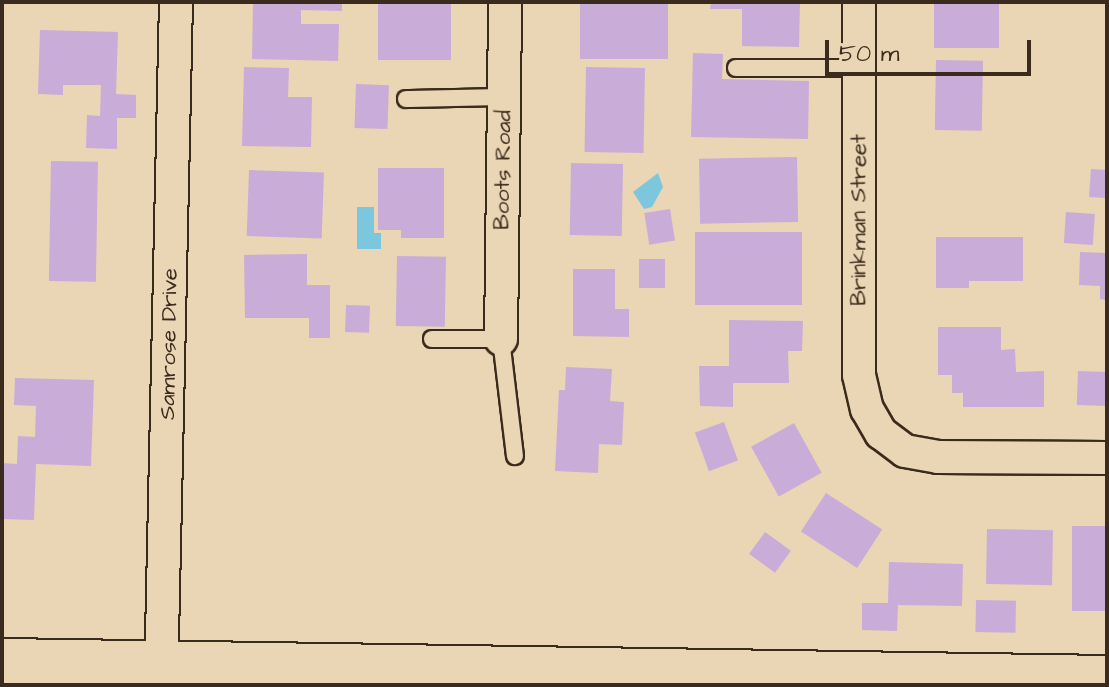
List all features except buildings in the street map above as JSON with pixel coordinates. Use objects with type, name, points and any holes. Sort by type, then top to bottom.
[{"type":"main road","points":[[2,661],[162,675],[1107,678]]},
{"type":"street","name":"Samrose Drive","points":[[162,675],[176,2]]},
{"type":"street","name":"Boots Road","points":[[501,339],[505,2]]},
{"type":"street","name":"Brinkman Street","points":[[859,2],[859,375],[867,409],[881,433],[905,451],[938,457],[1107,458]]},
{"type":"lane","points":[[736,68],[860,68]]},
{"type":"lane","points":[[406,99],[504,97]]},
{"type":"lane","points":[[432,339],[501,339],[515,456]]},
{"type":"water","points":[[658,173],[663,187],[652,207],[644,209],[633,192]]},
{"type":"water","points":[[357,207],[374,207],[374,233],[381,233],[381,249],[357,249]]}]
